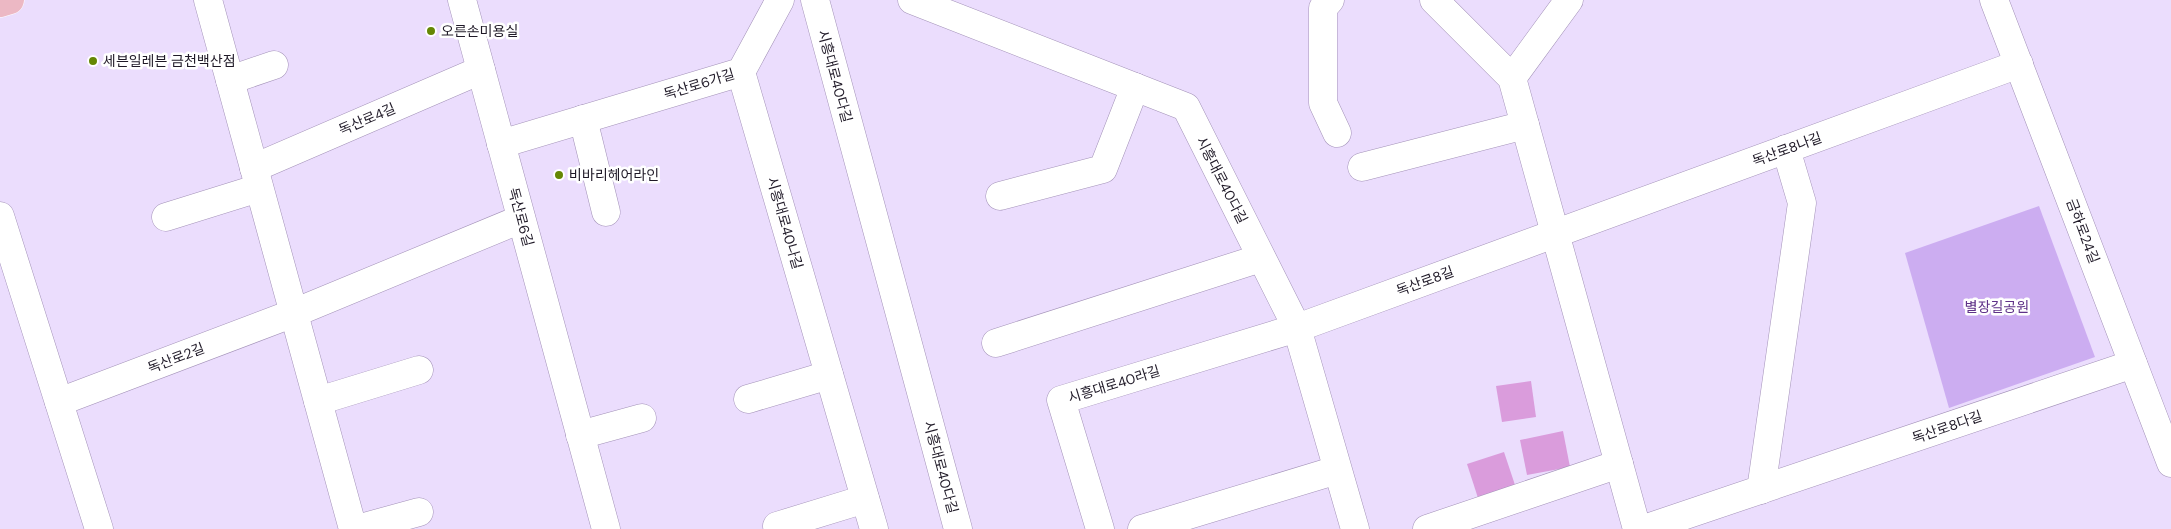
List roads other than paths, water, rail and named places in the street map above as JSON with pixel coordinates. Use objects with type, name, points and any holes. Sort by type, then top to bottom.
[{"type":"main road","points":[[0,3],[10,0]]},
{"type":"street","points":[[208,0],[353,529]]},
{"type":"street","name":"독산로6길","points":[[462,0],[606,529]]},
{"type":"street","name":"시흥대로40다길","points":[[815,0],[958,529]]},
{"type":"street","name":"시흥대로40다길","points":[[912,0],[1186,107],[1297,328],[1355,529]]},
{"type":"street","points":[[1330,0],[1324,8],[1323,103],[1337,133]]},
{"type":"street","points":[[1434,0],[1512,78],[1637,529]]},
{"type":"street","points":[[1512,78],[1569,0]]},
{"type":"street","name":"금하로24길","points":[[1994,0],[2171,463]]},
{"type":"street","name":"독산로6가길","points":[[501,144],[741,72],[776,2]]},
{"type":"street","name":"독산로8나길","points":[[1554,233],[2019,64]]},
{"type":"street","points":[[230,80],[274,65]]},
{"type":"street","name":"독산로4길","points":[[166,217],[257,178],[481,70]]},
{"type":"street","name":"시흥대로40나길","points":[[741,72],[874,529]]},
{"type":"street","points":[[1000,196],[1103,169],[1134,87]]},
{"type":"street","points":[[583,119],[606,212]]},
{"type":"street","points":[[1362,167],[1525,125]]},
{"type":"street","points":[[1761,490],[1802,202],[1786,149]]},
{"type":"street","points":[[0,216],[99,529]]},
{"type":"street","points":[[294,313],[521,219]]},
{"type":"street","name":"독산로8길","points":[[1297,328],[1554,233]]},
{"type":"street","points":[[996,343],[1261,258]]},
{"type":"street","name":"독산로2길","points":[[59,402],[294,313]]},
{"type":"street","name":"시흥대로40라길","points":[[1100,529],[1061,400],[1297,328]]},
{"type":"street","name":"독산로8다길","points":[[1644,529],[2133,364]]},
{"type":"street","points":[[318,401],[418,370]]},
{"type":"street","points":[[748,399],[829,375]]},
{"type":"street","points":[[580,435],[642,418]]},
{"type":"street","points":[[1427,529],[1619,464]]},
{"type":"street","points":[[1142,529],[1337,470]]},
{"type":"street","points":[[777,526],[865,499]]},
{"type":"street","points":[[357,529],[419,512]]},
{"type":"place","name":"오른손미용실","points":[[431,31]]},
{"type":"place","name":"세븐일레븐 금천백산점","points":[[93,61]]},
{"type":"place","name":"비바리헤어라인","points":[[559,175]]},
{"type":"park label","name":"별장길공원","points":[[1997,307]]}]
